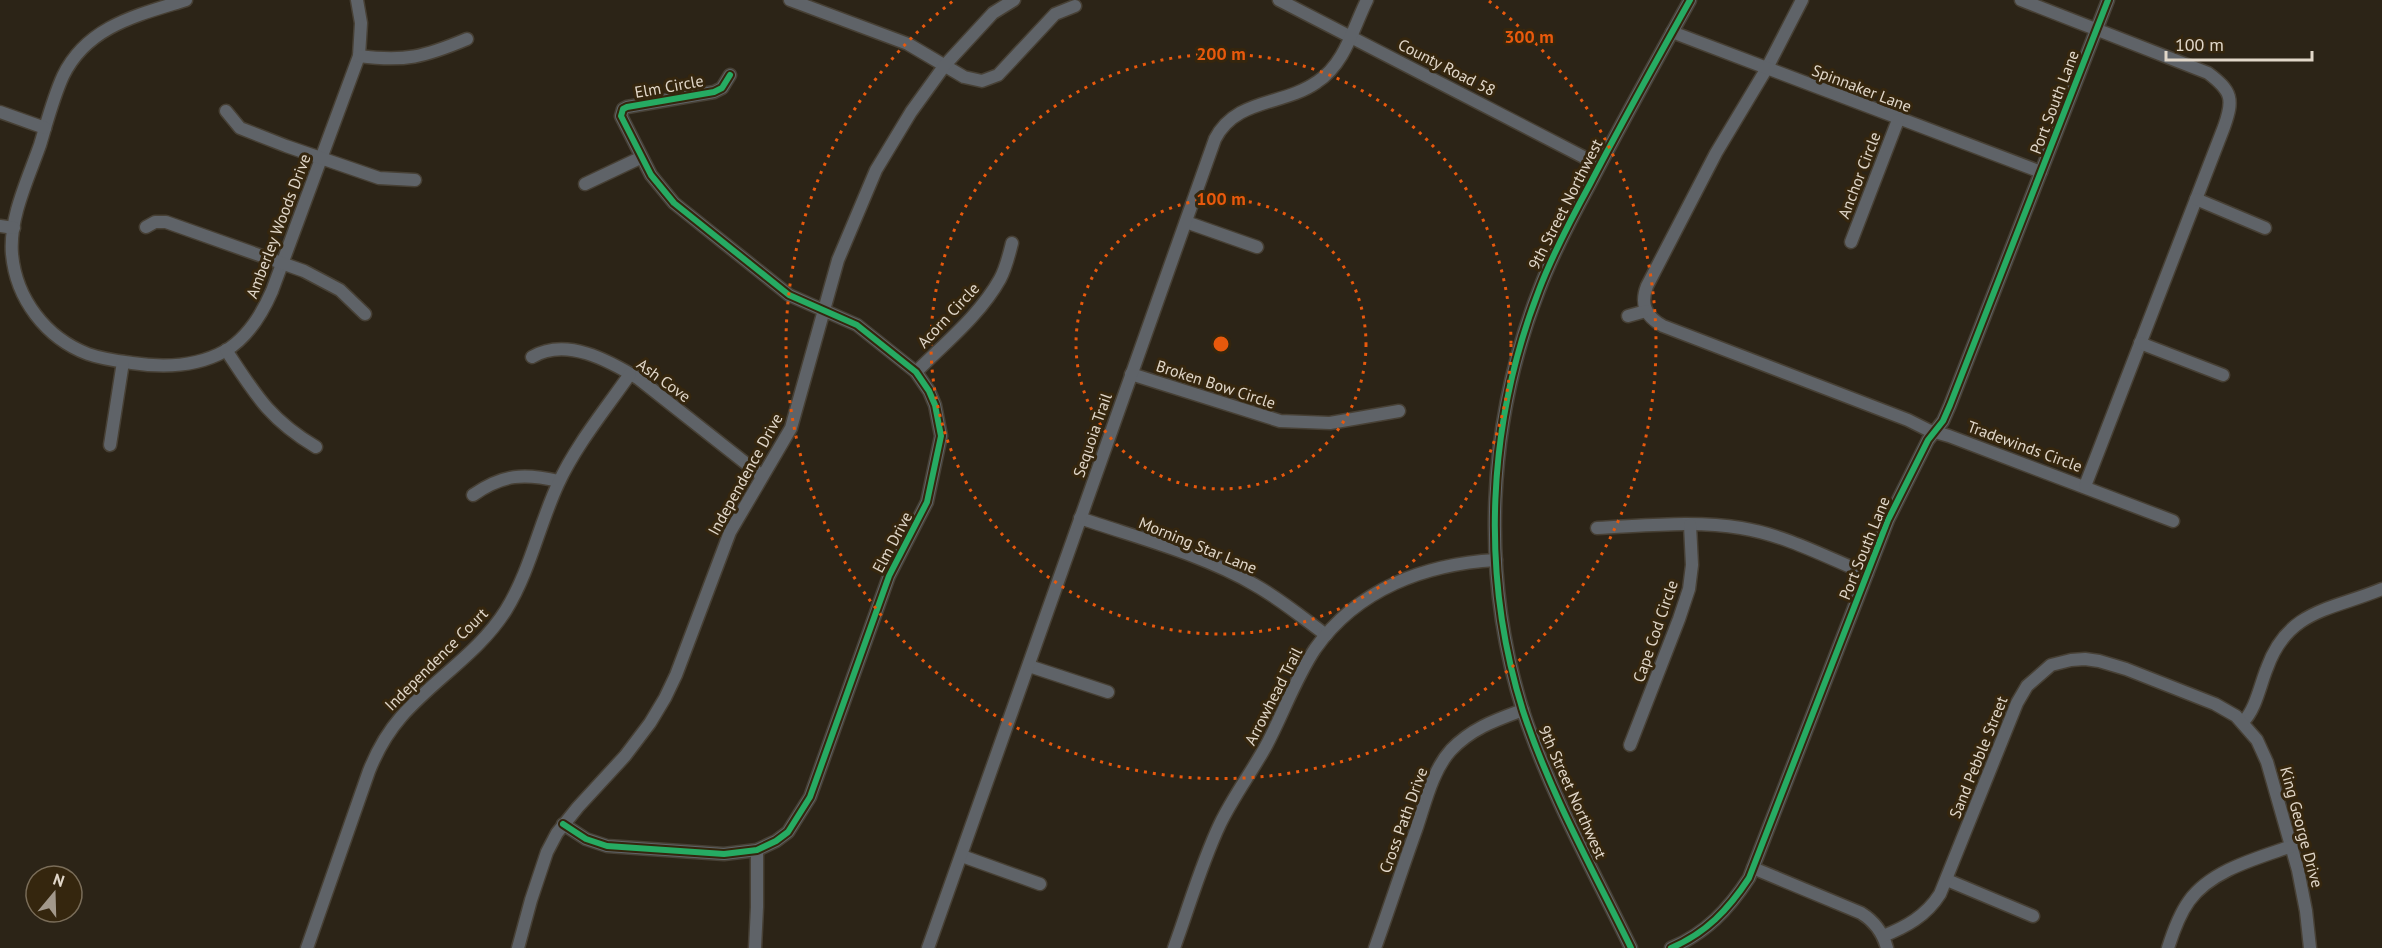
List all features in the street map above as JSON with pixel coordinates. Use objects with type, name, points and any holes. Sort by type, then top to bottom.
[{"type":"street","name":"Amberley Woods Drive","points":[[186,0],[118,23],[97,35],[68,66],[45,128],[14,228],[12,255],[18,283],[25,300],[39,320],[63,342],[81,351],[123,362],[169,367],[209,358],[243,337],[258,318],[268,302],[359,56],[361,23],[357,0]]},
{"type":"street","points":[[790,0],[908,44],[964,77],[982,81],[998,75],[1055,14],[1075,6]]},
{"type":"street","name":"Independence Drive","points":[[993,14],[998,0]]},
{"type":"street","name":"Independence Drive","points":[[518,948],[531,900],[548,852],[563,824],[625,756],[665,699],[730,532],[762,476],[780,450],[798,412],[824,309],[847,237],[876,170],[911,112],[945,65],[993,14],[1014,0]]},
{"type":"street","name":"County Road 58","points":[[1279,0],[1599,165]]},
{"type":"street","name":"Sequoia Trail","points":[[928,948],[1211,148],[1224,124],[1244,110],[1300,91],[1317,83],[1332,69],[1351,37],[1367,0]]},
{"type":"street","name":"9th Street Northwest","points":[[1631,948],[1546,771],[1523,710],[1501,614],[1496,560],[1495,509],[1499,446],[1506,400],[1532,309],[1552,258],[1599,165],[1690,0]]},
{"type":"street","points":[[1628,316],[1646,311],[1643,300],[1647,286],[1716,153],[1767,68],[1802,0]]},
{"type":"street","name":"Tradewinds Circle","points":[[1646,311],[1652,319],[1663,326],[1935,432],[2085,486],[2230,110],[2231,101],[2227,90],[2208,73],[2021,0]]},
{"type":"street","name":"Port South Lane","points":[[1671,948],[1705,929],[1724,912],[1745,884],[1753,868],[1893,510],[1950,405],[2108,0]]},
{"type":"street","name":"Spinnaker Lane","points":[[1672,32],[1898,120],[2041,172]]},
{"type":"street","points":[[359,56],[391,59],[413,58],[467,39]]},
{"type":"street","name":"Elm Circle","points":[[640,158],[621,116],[623,110],[627,107],[714,92],[722,88],[730,75]]},
{"type":"street","points":[[226,111],[240,128],[322,158],[379,178],[415,180]]},
{"type":"street","points":[[0,112],[45,128]]},
{"type":"street","name":"Anchor Circle","points":[[1851,243],[1898,120]]},
{"type":"street","points":[[585,184],[640,158]]},
{"type":"street","name":"Elm Drive","points":[[563,824],[586,839],[607,846],[724,854],[757,850],[788,832],[806,806],[889,576],[927,502],[935,474],[941,429],[930,391],[916,372],[866,331],[824,309],[789,295],[674,203],[659,188],[640,158]]},
{"type":"street","points":[[2196,199],[2265,228]]},
{"type":"street","points":[[146,227],[155,222],[166,222],[282,264],[329,284],[365,314]]},
{"type":"street","points":[[1186,222],[1257,247]]},
{"type":"street","points":[[0,226],[14,228]]},
{"type":"street","name":"Acorn Circle","points":[[916,372],[970,318],[993,290],[1005,269],[1012,243]]},
{"type":"street","points":[[2140,343],[2223,375]]},
{"type":"street","name":"Ash Cove","points":[[532,357],[544,350],[554,348],[570,350],[605,361],[630,374],[762,476]]},
{"type":"street","points":[[225,350],[272,416],[287,429],[316,447]]},
{"type":"street","points":[[110,445],[123,362]]},
{"type":"street","name":"Independence Court","points":[[307,948],[369,771],[381,745],[400,718],[470,653],[506,610],[524,575],[559,481],[583,441],[630,374]]},
{"type":"street","name":"Broken Bow Circle","points":[[1131,374],[1280,422],[1330,423],[1399,411]]},
{"type":"street","points":[[473,495],[487,485],[507,477],[534,476],[559,481]]},
{"type":"street","points":[[2085,486],[2173,521]]},
{"type":"street","name":"Morning Star Lane","points":[[1080,518],[1190,556],[1239,577],[1275,597],[1326,635]]},
{"type":"street","points":[[1597,528],[1690,525],[1728,526],[1755,530],[1799,545],[1867,574]]},
{"type":"street","name":"Cape Cod Circle","points":[[1630,745],[1689,589],[1692,565],[1690,525]]},
{"type":"street","name":"Arrowhead Trail","points":[[1174,948],[1220,822],[1264,749],[1300,674],[1326,635],[1370,596],[1409,576],[1463,563],[1496,560]]},
{"type":"street","points":[[2243,722],[2250,712],[2274,650],[2290,629],[2315,611],[2382,589]]},
{"type":"street","name":"Sand Pebble Street","points":[[1885,942],[1931,907],[1947,880],[2021,693],[2050,665],[2085,659],[2112,665],[2215,704],[2243,722]]},
{"type":"street","points":[[1029,666],[1108,692]]},
{"type":"street","name":"Cross Path Drive","points":[[1375,948],[1435,776],[1445,758],[1474,730],[1523,710]]},
{"type":"street","name":"King George Drive","points":[[2243,722],[2257,740],[2267,762],[2292,846],[2304,895],[2310,948]]},
{"type":"street","points":[[2168,948],[2183,911],[2199,890],[2230,870],[2292,846]]},
{"type":"street","points":[[755,948],[757,850]]},
{"type":"street","points":[[962,856],[1040,884]]},
{"type":"street","points":[[1753,868],[1861,913],[1876,924],[1885,942]]},
{"type":"street","points":[[1947,880],[2033,916]]},
{"type":"cycle path","points":[[1631,948],[1559,801],[1523,711],[1509,659],[1500,606],[1495,553],[1495,499],[1500,446],[1509,393],[1522,341],[1539,290],[1576,210],[1690,0]]},
{"type":"cycle path","points":[[1671,948],[1706,928],[1733,900],[1749,878],[1888,520],[1928,440],[1943,421],[1950,405],[2108,0]]},
{"type":"cycle path","points":[[563,824],[586,839],[607,846],[724,854],[757,850],[788,832],[810,797],[889,576],[927,502],[941,436],[935,405],[916,372],[857,325],[789,295],[674,203],[651,175],[621,116],[623,109],[627,107],[714,92],[722,88],[730,75]]}]
